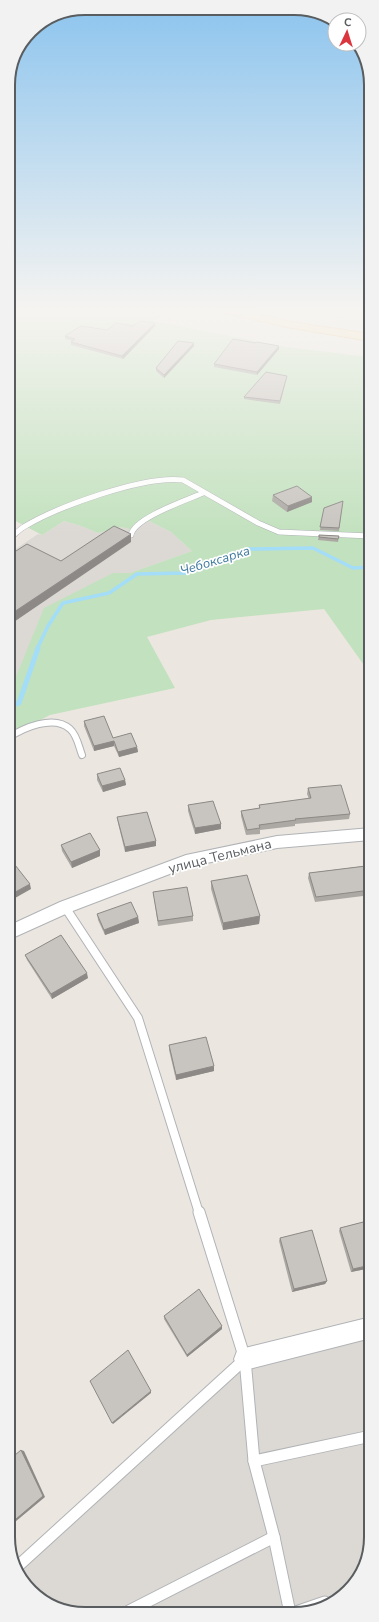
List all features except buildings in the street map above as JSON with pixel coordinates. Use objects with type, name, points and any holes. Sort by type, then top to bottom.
[{"type":"street","name":"улица Тельмана","points":[[15,929],[65,907],[186,861],[277,842],[364,835]]},
{"type":"street","points":[[245,1359],[364,1329]]},
{"type":"lane","points":[[15,534],[24,527],[45,517],[121,489],[165,478],[175,478],[184,481],[269,529],[279,532],[364,536]]},
{"type":"lane","points":[[130,535],[136,525],[172,506],[203,493]]},
{"type":"lane","points":[[15,733],[40,724],[59,724],[70,729],[82,755]]},
{"type":"lane","points":[[65,907],[138,1018],[245,1359],[254,1461],[274,1537],[289,1607]]},
{"type":"lane","points":[[20,1564],[245,1359]]},
{"type":"lane","points":[[254,1461],[364,1437]]},
{"type":"lane","points":[[137,1607],[274,1537]]},
{"type":"shaded area","points":[[64,521],[98,533],[122,527],[132,530],[149,521],[171,532],[192,551],[130,573],[113,573],[15,682],[15,549],[38,534],[42,535]]},
{"type":"shaded area","points":[[364,1329],[364,1542],[362,1555],[357,1568],[344,1587],[325,1600],[312,1605],[294,1607],[85,1607],[71,1606],[54,1600],[35,1587],[20,1564],[245,1359]]},
{"type":"green space","points":[[15,384],[364,384],[364,665],[324,609],[211,620],[147,637],[175,688],[50,715],[15,733],[15,679],[44,608],[113,573],[130,573],[192,551],[171,532],[149,521],[132,530],[122,527],[98,533],[64,521],[42,535],[15,521]]},
{"type":"waterway","name":"Чебоксарка","points":[[37,649],[48,626],[63,603],[109,593],[137,574],[185,573],[248,549],[313,548],[353,568],[364,567]]},
{"type":"waterway","name":"Чебоксарка","points":[[15,704],[19,703],[38,648]]}]
